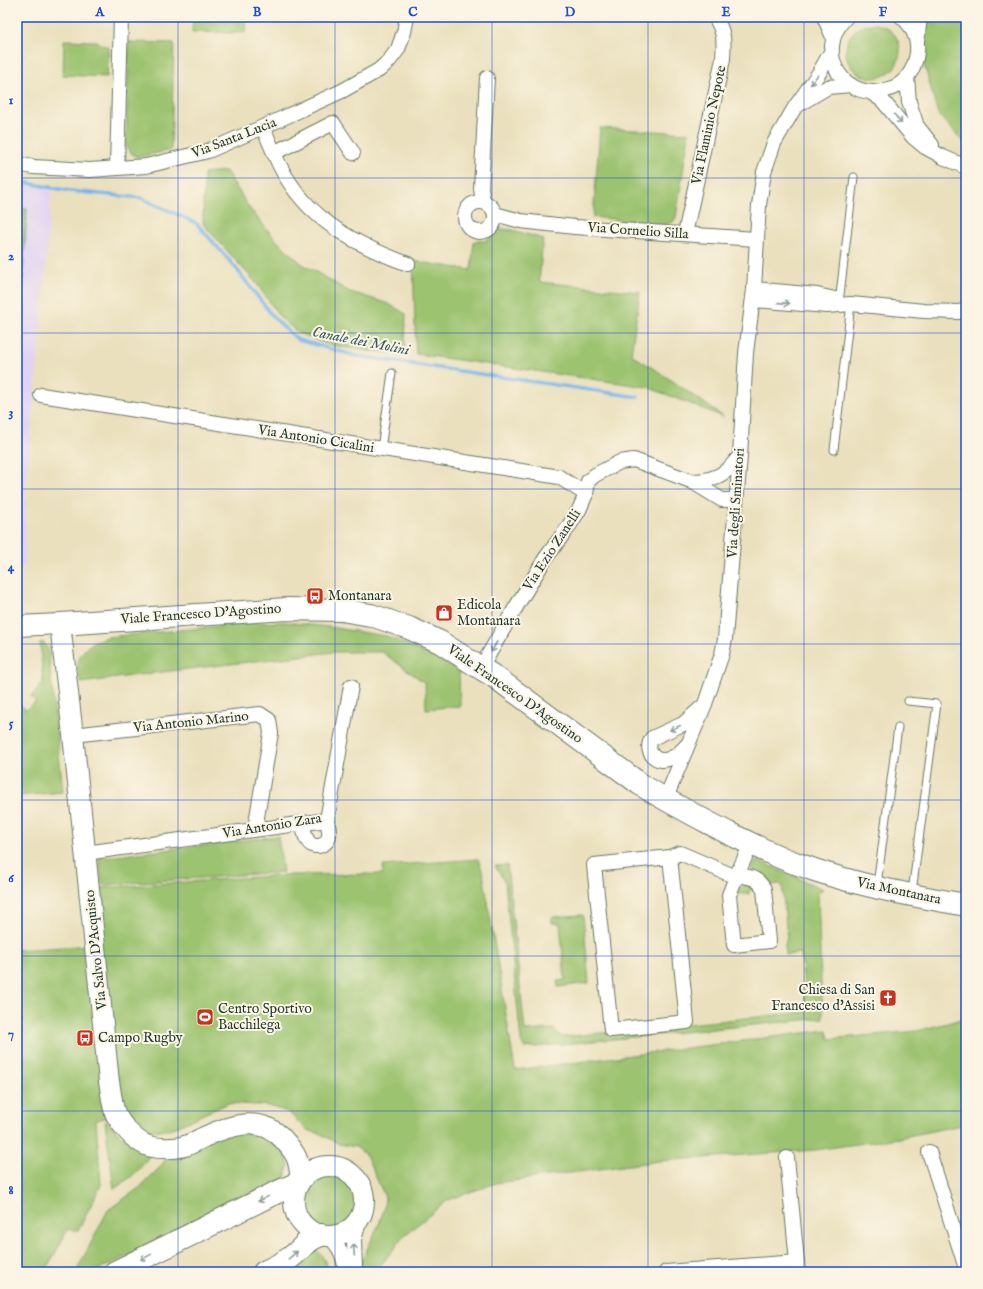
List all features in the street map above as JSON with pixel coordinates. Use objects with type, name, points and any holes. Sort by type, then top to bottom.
[{"type":"main road","name":"Viale Francesco D'Agostino","points":[[60,624],[287,609],[341,610],[371,615],[409,628],[440,642],[496,677],[640,784],[665,800],[751,844],[794,863],[833,876]]},
{"type":"main road","name":"Via Montanara","points":[[833,876],[876,888],[966,905]]},
{"type":"main road","points":[[115,1272],[300,1181]]},
{"type":"main road","points":[[264,1272],[280,1265],[309,1240],[324,1236]]},
{"type":"street","points":[[117,168],[121,17]]},
{"type":"street","name":"Via Santa Lucia","points":[[17,164],[33,167],[90,170],[146,166],[208,151],[342,91],[379,70],[389,61],[398,49],[407,17]]},
{"type":"street","name":"Via Flaminio Nepote","points":[[685,234],[723,59],[724,44],[722,30],[715,17]]},
{"type":"street","points":[[824,17],[833,37]]},
{"type":"street","points":[[846,17],[839,24],[833,37],[831,52],[834,65],[841,76],[851,85],[860,90],[870,92],[884,91],[897,86],[907,77],[914,66],[917,54],[920,17]]},
{"type":"street","points":[[902,17],[913,30],[917,42]]},
{"type":"street","name":"Via degli Sminatori","points":[[665,800],[705,704],[722,654],[725,639],[740,456],[746,353],[753,294],[759,205],[764,172],[774,143],[794,107],[831,52]]},
{"type":"street","points":[[907,77],[909,102],[917,126],[930,144],[943,157]]},
{"type":"street","points":[[487,78],[480,198],[470,205],[465,214],[466,223],[469,227],[473,230],[482,232],[487,231],[494,219]]},
{"type":"street","points":[[794,107],[828,87],[851,85]]},
{"type":"street","points":[[870,92],[882,100],[913,137],[925,147],[966,167]]},
{"type":"street","points":[[274,153],[333,123],[353,153]]},
{"type":"street","points":[[263,127],[274,153],[293,188],[311,209],[331,226],[355,241],[376,252],[408,264]]},
{"type":"street","name":"Via Cornelio Silla","points":[[480,198],[491,206],[494,219],[590,228],[756,239]]},
{"type":"street","points":[[753,294],[924,311],[959,312],[966,310]]},
{"type":"street","name":"Via Antonio Cicalini","points":[[41,395],[559,477],[586,494]]},
{"type":"street","points":[[691,481],[701,481],[720,475],[740,456]]},
{"type":"street","points":[[586,494],[601,480],[610,466],[620,462],[634,460],[691,481],[722,500],[736,500]]},
{"type":"street","name":"Via Ezio Zanelli","points":[[481,668],[545,559],[579,510],[586,494]]},
{"type":"street","name":"Viale Francesco D'Agostino","points":[[17,626],[60,624]]},
{"type":"street","name":"Via Salvo D'Acquisto","points":[[60,624],[73,734],[109,1082],[116,1114],[128,1133],[146,1145],[167,1148],[185,1146],[218,1132],[244,1124],[258,1124],[276,1132],[294,1151],[298,1159],[300,1181],[295,1190],[293,1200],[297,1216],[306,1228],[324,1236]]},
{"type":"street","name":"Via Antonio Zara","points":[[85,853],[327,820],[351,686]]},
{"type":"street","name":"Via degli Sminatori","points":[[687,746],[670,759],[663,760],[653,756],[649,750],[649,743],[652,738],[683,724],[697,713],[705,704]]},
{"type":"street","name":"Via Antonio Marino","points":[[73,734],[260,714],[269,720],[271,733],[255,829]]},
{"type":"street","points":[[303,823],[305,836],[308,843],[312,846],[318,846],[324,844],[328,839],[330,832],[327,820]]},
{"type":"street","points":[[670,857],[687,1022],[611,1030],[594,865],[670,857],[680,853],[736,877],[748,876],[754,878],[760,881],[764,889],[770,941],[734,945],[730,895],[736,877],[751,844]]},
{"type":"street","points":[[276,1132],[289,1137],[316,1161],[349,1172],[360,1187],[363,1193],[364,1203],[354,1240],[354,1272]]},
{"type":"street","points":[[929,1152],[966,1268]]},
{"type":"street","points":[[666,1272],[797,1267],[787,1158]]},
{"type":"street","points":[[300,1181],[309,1172],[319,1167],[336,1167]]},
{"type":"street","points":[[324,1236],[335,1236],[345,1232],[360,1218]]},
{"type":"street","points":[[324,1236],[335,1242],[342,1253],[346,1272]]},
{"type":"lane","points":[[834,450],[843,303],[854,177]]},
{"type":"lane","points":[[381,449],[392,373]]},
{"type":"lane","points":[[908,701],[937,704],[911,895]]},
{"type":"lane","points":[[876,888],[898,727]]},
{"type":"shaded area","points":[[17,180],[52,186],[36,385],[26,485],[25,567],[17,567]]},
{"type":"green space","points":[[183,17],[246,17],[245,33],[192,32],[193,19],[183,19]]},
{"type":"green space","points":[[925,17],[966,17],[966,145],[938,114],[921,53]]},
{"type":"green space","points":[[868,24],[878,24],[888,28],[896,36],[900,46],[900,56],[896,66],[888,74],[878,78],[868,78],[858,74],[850,66],[846,56],[846,46],[850,36],[858,28]]},
{"type":"green space","points":[[64,40],[96,41],[109,47],[107,77],[63,75]]},
{"type":"green space","points":[[129,42],[174,43],[171,150],[138,157],[132,154],[126,147]]},
{"type":"green space","points":[[600,128],[689,133],[676,217],[673,222],[664,225],[593,217]]},
{"type":"green space","points":[[226,171],[250,209],[276,240],[301,263],[348,291],[389,304],[406,314],[404,353],[366,351],[330,345],[298,333],[280,317],[257,284],[203,224],[204,173]]},
{"type":"green space","points":[[17,208],[27,209],[17,379]]},
{"type":"green space","points":[[501,229],[513,230],[543,239],[539,282],[640,292],[631,354],[724,417],[647,387],[416,354],[413,261],[471,270],[474,241],[485,241]]},
{"type":"green space","points":[[284,622],[386,636],[441,661],[459,671],[460,706],[426,709],[425,683],[382,652],[334,652],[81,683],[77,666],[80,656],[86,648],[95,641],[108,637],[251,623]]},
{"type":"green space","points":[[40,642],[44,643],[48,649],[63,792],[17,796],[17,705],[21,705],[26,710],[36,702],[31,697],[43,683]]},
{"type":"green space","points":[[278,836],[283,872],[102,885],[99,858]]},
{"type":"green space","points":[[478,859],[483,873],[515,1070],[827,1030],[829,1039],[917,1031],[966,1018],[966,1124],[898,1138],[815,1150],[659,1161],[496,1183],[448,1200],[406,1234],[375,1272],[359,1272],[362,1260],[379,1224],[384,1209],[385,1197],[366,1155],[356,1147],[339,1144],[321,1134],[307,1130],[288,1112],[269,1106],[229,1103],[179,1126],[164,1130],[151,1130],[141,1126],[133,1121],[129,1113],[96,1120],[101,1185],[78,1231],[68,1229],[45,1272],[17,1272],[17,950],[94,945],[88,889],[285,875],[383,874],[383,866]]},
{"type":"green space","points":[[756,860],[823,889],[818,894],[823,1018],[525,1048],[521,1042],[505,882],[495,866],[507,865],[525,1031],[554,1029],[562,1037],[806,1012],[801,953],[786,955],[785,945],[787,936],[782,884],[769,885],[751,871]]},
{"type":"green space","points":[[744,884],[749,884],[758,889],[749,890],[749,894],[737,894],[737,891]]},
{"type":"green space","points":[[583,915],[589,983],[558,987],[557,981],[565,980],[560,923],[552,923],[552,917]]},
{"type":"green space","points":[[108,1121],[121,1136],[152,1149],[141,1167],[114,1189],[105,1122]]},
{"type":"green space","points":[[214,1131],[276,1135],[289,1164],[280,1196],[142,1249],[94,1272],[79,1272],[78,1268],[108,1210],[139,1188],[160,1167],[174,1148]]},
{"type":"green space","points":[[329,1175],[339,1177],[348,1183],[354,1192],[356,1202],[354,1212],[348,1221],[339,1227],[329,1229],[319,1227],[310,1221],[304,1212],[302,1202],[304,1192],[310,1183],[319,1177]]},
{"type":"green space","points":[[305,1243],[321,1254],[328,1272],[264,1272]]},
{"type":"waterway","name":"Canale dei Molini","points":[[17,181],[70,191],[141,198],[196,223],[235,267],[274,318],[298,340],[357,356],[638,397]]},
{"type":"place","name":"Montanara","points":[[315,596]]},
{"type":"place","name":"Edicola Montanara","points":[[444,613]]},
{"type":"place","name":"Chiesa di San Francesco d'Assisi","points":[[888,998]]},
{"type":"place","name":"Centro Sportivo Bacchilega","points":[[205,1017]]},
{"type":"place","name":"Campo Rugby","points":[[85,1038]]}]
